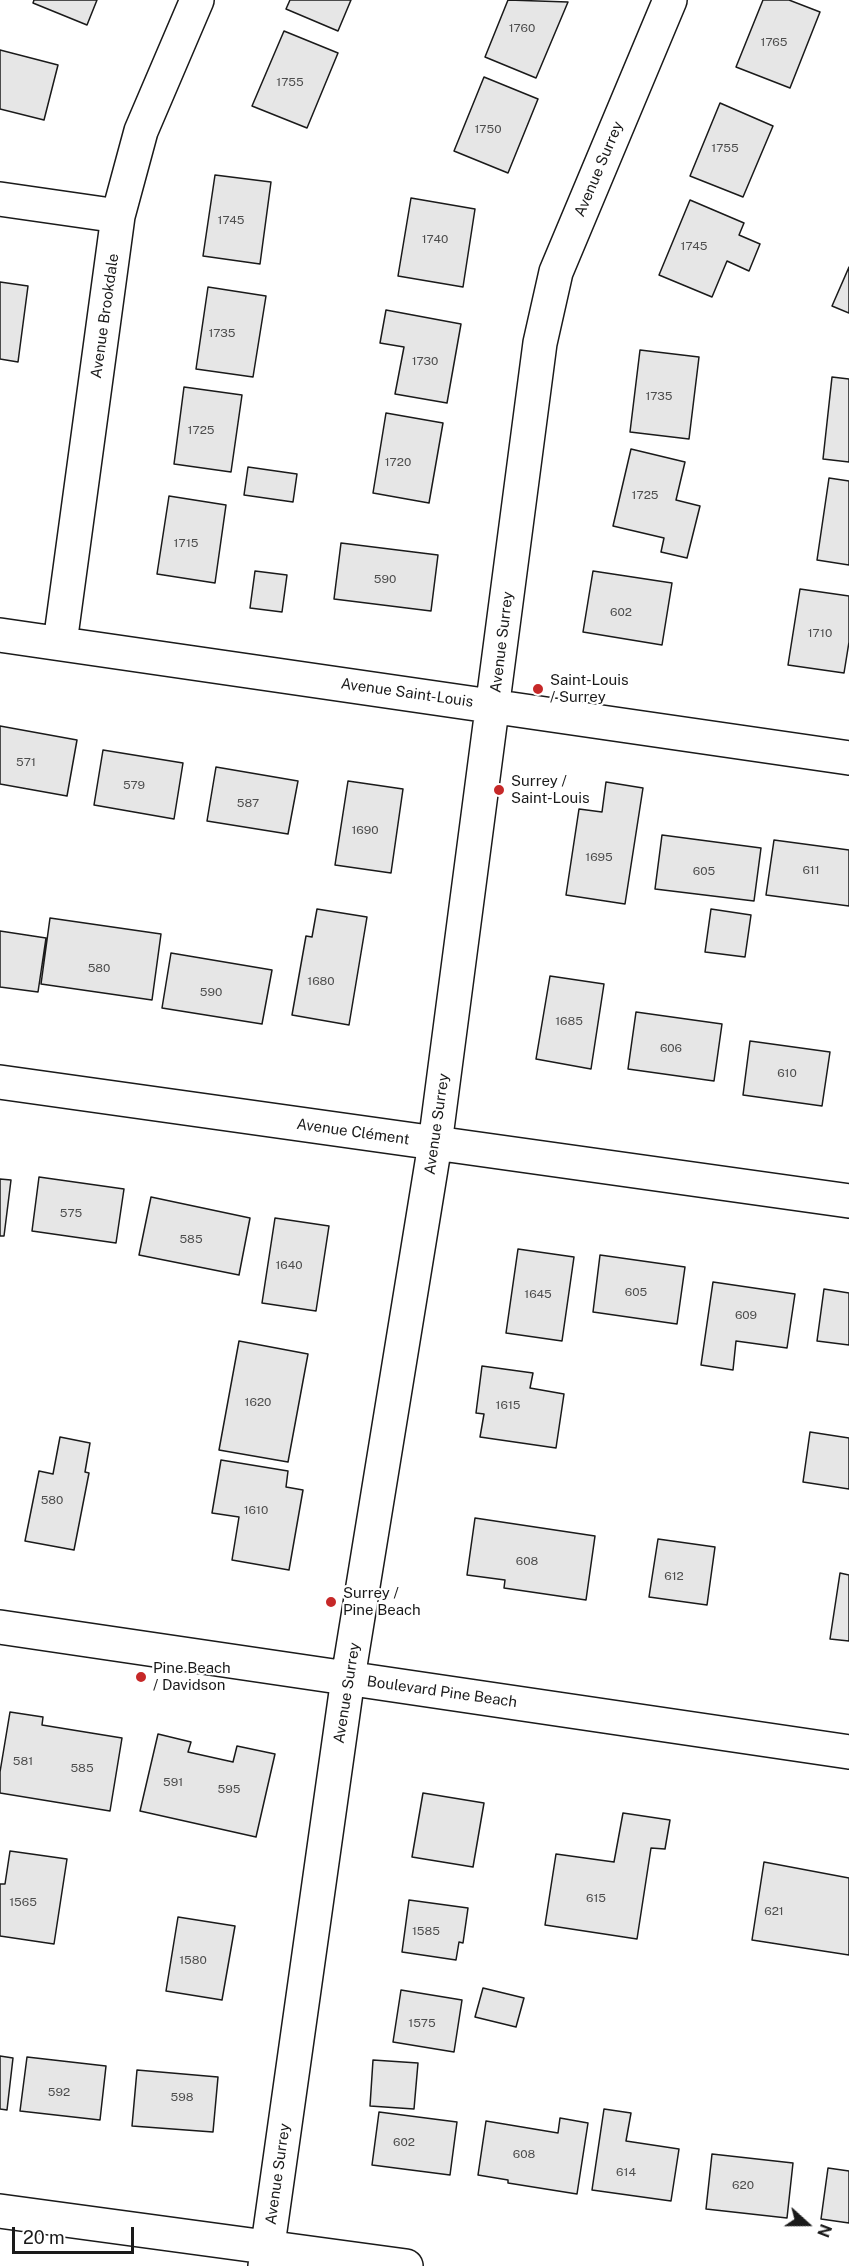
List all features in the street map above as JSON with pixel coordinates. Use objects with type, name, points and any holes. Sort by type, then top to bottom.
[{"type":"street","name":"Avenue Brookdale","points":[[60,643],[118,216],[141,131],[197,0]]},
{"type":"street","name":"Avenue Surrey","points":[[267,2257],[348,1678],[435,1144],[540,343],[556,272],[670,0]]},
{"type":"street","points":[[0,199],[118,216]]},
{"type":"street","name":"Avenue Saint-Louis","points":[[0,635],[849,758]]},
{"type":"street","name":"Avenue Clément","points":[[0,1082],[849,1201]]},
{"type":"street","name":"Boulevard Pine Beach","points":[[0,1628],[849,1752]]},
{"type":"street","points":[[0,2211],[267,2257],[406,2266]]},
{"type":"building","points":[[34,0],[97,0],[87,25],[33,3]]},
{"type":"building","points":[[290,0],[351,0],[338,31],[286,9]]},
{"type":"building","points":[[508,0],[568,2],[536,78],[485,57]]},
{"type":"building","points":[[763,0],[789,0],[820,12],[790,88],[736,67]]},
{"type":"building","points":[[284,31],[338,53],[307,128],[252,106]]},
{"type":"building","points":[[0,50],[58,65],[44,120],[0,109]]},
{"type":"building","points":[[484,77],[538,99],[508,173],[454,151]]},
{"type":"building","points":[[720,103],[773,126],[743,197],[690,176]]},
{"type":"building","points":[[215,175],[271,182],[260,264],[203,256]]},
{"type":"building","points":[[411,198],[475,209],[463,287],[398,276]]},
{"type":"building","points":[[690,200],[744,223],[739,235],[760,244],[749,271],[727,261],[712,297],[659,275]]},
{"type":"building","points":[[849,267],[849,313],[832,306]]},
{"type":"building","points":[[0,282],[28,286],[18,362],[0,359]]},
{"type":"building","points":[[208,287],[266,296],[253,377],[196,369]]},
{"type":"building","points":[[386,310],[461,324],[447,403],[395,394],[404,347],[380,343]]},
{"type":"building","points":[[640,350],[699,357],[689,439],[630,432]]},
{"type":"building","points":[[832,377],[849,379],[849,462],[823,459]]},
{"type":"building","points":[[184,387],[242,395],[231,472],[174,464]]},
{"type":"building","points":[[386,413],[443,423],[429,503],[373,493]]},
{"type":"building","points":[[631,449],[685,462],[676,500],[700,506],[687,558],[661,552],[664,538],[613,526]]},
{"type":"building","points":[[248,467],[297,474],[293,502],[244,495]]},
{"type":"building","points":[[829,478],[849,481],[849,565],[817,560]]},
{"type":"building","points":[[169,496],[226,505],[215,583],[157,574]]},
{"type":"building","points":[[341,543],[438,555],[431,611],[334,599]]},
{"type":"building","points":[[255,571],[287,575],[282,612],[250,608]]},
{"type":"building","points":[[593,571],[672,583],[662,645],[583,632]]},
{"type":"building","points":[[800,589],[849,596],[849,642],[844,673],[788,665]]},
{"type":"building","points":[[0,726],[77,740],[67,796],[0,784]]},
{"type":"building","points":[[103,750],[183,763],[174,819],[94,805]]},
{"type":"building","points":[[216,767],[298,781],[288,834],[207,821]]},
{"type":"building","points":[[348,781],[403,789],[391,873],[335,865]]},
{"type":"building","points":[[606,782],[643,788],[625,904],[566,895],[579,809],[602,812]]},
{"type":"building","points":[[662,835],[761,848],[754,901],[655,889]]},
{"type":"building","points":[[774,840],[849,850],[849,906],[766,895]]},
{"type":"building","points":[[317,909],[367,917],[349,1025],[292,1015],[306,936],[312,937]]},
{"type":"building","points":[[711,909],[751,915],[745,957],[705,952]]},
{"type":"building","points":[[50,918],[161,934],[152,1000],[41,984]]},
{"type":"building","points":[[0,931],[46,938],[38,992],[0,987]]},
{"type":"building","points":[[171,953],[272,970],[262,1024],[162,1008]]},
{"type":"building","points":[[550,976],[604,984],[591,1069],[536,1059]]},
{"type":"building","points":[[636,1012],[722,1024],[714,1081],[628,1069]]},
{"type":"building","points":[[750,1041],[830,1052],[822,1106],[743,1095]]},
{"type":"building","points":[[39,1177],[124,1189],[116,1243],[32,1231]]},
{"type":"building","points":[[0,1179],[11,1180],[4,1236],[0,1236]]},
{"type":"building","points":[[151,1197],[250,1218],[239,1275],[139,1255]]},
{"type":"building","points":[[275,1218],[329,1226],[316,1311],[262,1303]]},
{"type":"building","points":[[518,1249],[574,1257],[562,1341],[506,1333]]},
{"type":"building","points":[[600,1255],[685,1267],[677,1324],[593,1312]]},
{"type":"building","points":[[713,1282],[795,1294],[787,1348],[736,1341],[733,1370],[701,1365]]},
{"type":"building","points":[[824,1289],[849,1293],[849,1345],[817,1341]]},
{"type":"building","points":[[239,1341],[308,1354],[288,1462],[219,1450]]},
{"type":"building","points":[[482,1366],[533,1373],[530,1388],[564,1394],[556,1448],[480,1437],[484,1414],[476,1413]]},
{"type":"building","points":[[810,1432],[849,1438],[849,1489],[803,1482]]},
{"type":"building","points":[[60,1437],[90,1443],[85,1472],[89,1473],[74,1550],[25,1541],[39,1471],[53,1474]]},
{"type":"building","points":[[221,1460],[288,1471],[286,1487],[303,1490],[289,1570],[232,1560],[239,1517],[212,1513]]},
{"type":"building","points":[[475,1518],[595,1536],[586,1600],[504,1588],[505,1580],[467,1575]]},
{"type":"building","points":[[658,1539],[715,1547],[707,1605],[649,1597]]},
{"type":"building","points":[[840,1573],[849,1575],[849,1641],[830,1639]]},
{"type":"building","points":[[10,1712],[43,1717],[42,1725],[122,1738],[110,1811],[0,1793],[0,1772]]},
{"type":"building","points":[[158,1734],[191,1742],[188,1752],[233,1762],[237,1746],[275,1754],[256,1837],[140,1811]]},
{"type":"building","points":[[423,1793],[484,1803],[473,1867],[412,1857]]},
{"type":"building","points":[[623,1813],[670,1820],[665,1849],[651,1848],[637,1939],[545,1925],[556,1854],[614,1862]]},
{"type":"building","points":[[10,1851],[67,1859],[54,1944],[0,1936],[0,1884],[5,1884]]},
{"type":"building","points":[[764,1862],[849,1878],[849,1955],[752,1940]]},
{"type":"building","points":[[409,1900],[468,1908],[463,1943],[459,1942],[456,1960],[402,1952]]},
{"type":"building","points":[[178,1917],[235,1926],[222,2000],[166,1991]]},
{"type":"building","points":[[483,1988],[524,1998],[516,2027],[475,2017]]},
{"type":"building","points":[[401,1990],[462,2000],[454,2052],[393,2042]]},
{"type":"building","points":[[0,2056],[13,2058],[7,2110],[0,2109]]},
{"type":"building","points":[[27,2057],[106,2066],[100,2120],[20,2111]]},
{"type":"building","points":[[373,2060],[418,2063],[414,2109],[370,2106]]},
{"type":"building","points":[[137,2070],[218,2077],[213,2132],[132,2126]]},
{"type":"building","points":[[604,2109],[631,2113],[626,2141],[679,2149],[671,2201],[592,2190]]},
{"type":"building","points":[[379,2112],[457,2122],[450,2175],[372,2165]]},
{"type":"building","points":[[560,2118],[588,2123],[577,2194],[508,2183],[508,2180],[478,2175],[486,2121],[558,2133]]},
{"type":"building","points":[[712,2154],[793,2163],[787,2218],[706,2209]]},
{"type":"building","points":[[828,2168],[849,2171],[849,2223],[821,2219]]},
{"type":"place","name":"Saint-Louis / Surrey","points":[[538,689]]},
{"type":"place","name":"Surrey / Saint-Louis","points":[[499,790]]},
{"type":"place","name":"Surrey / Pine Beach","points":[[331,1602]]},
{"type":"place","name":"Pine Beach / Davidson","points":[[141,1677]]}]
